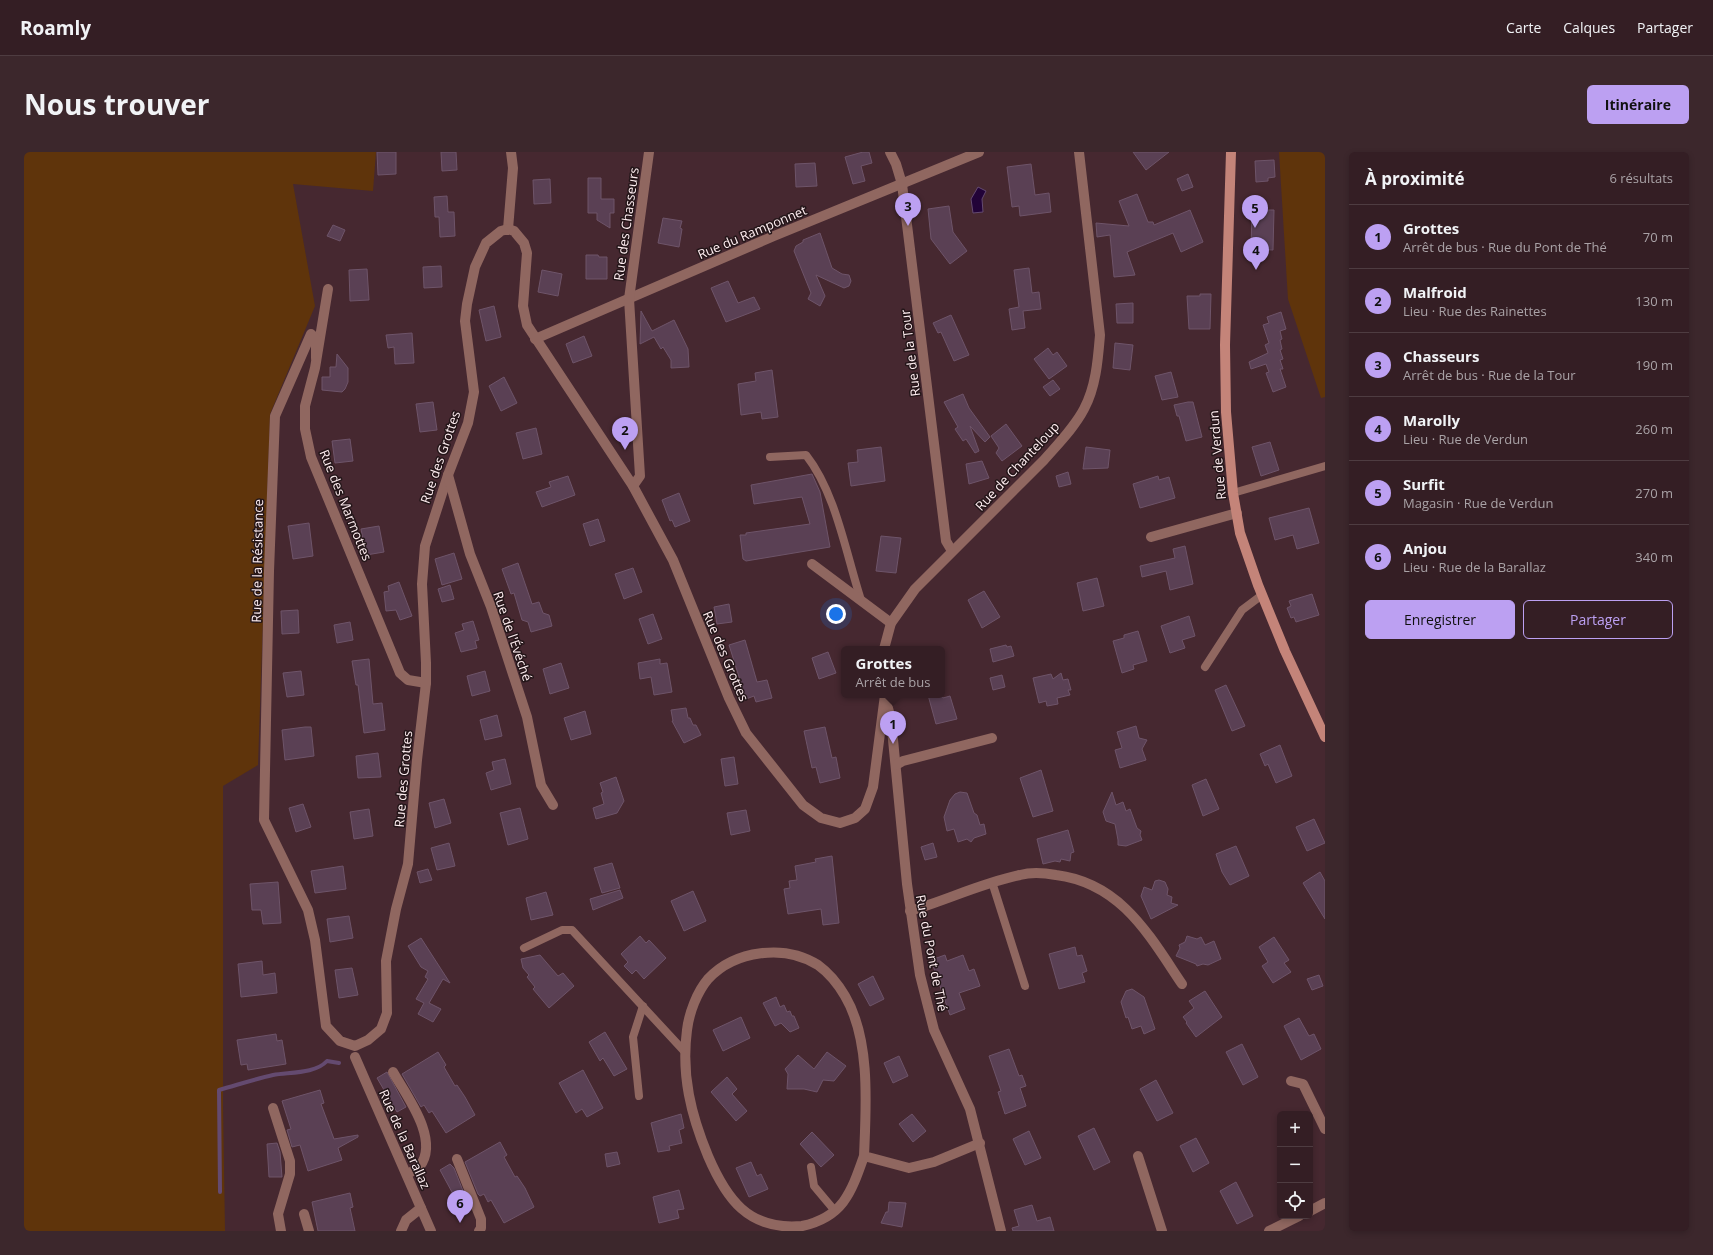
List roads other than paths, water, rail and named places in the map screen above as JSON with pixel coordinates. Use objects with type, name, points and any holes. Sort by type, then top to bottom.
[{"type":"main road","name":"Rue de Verdun","points":[[1231,152],[1225,360],[1226,412],[1236,514],[1240,533],[1262,595],[1285,651],[1325,737]]},
{"type":"street","points":[[508,229],[513,168],[511,152]]},
{"type":"street","name":"Rue des Chasseurs","points":[[633,486],[640,476],[629,299],[649,152]]},
{"type":"street","name":"Rue de la Tour","points":[[890,152],[896,164],[902,184],[946,541],[952,551]]},
{"type":"street","name":"Rue du Ramponnet","points":[[535,339],[774,236],[979,152]]},
{"type":"street","name":"Rue de Chanteloup","points":[[885,646],[890,623],[915,589],[1064,437],[1084,409],[1093,385],[1098,363],[1100,335],[1079,152]]},
{"type":"street","name":"Rue des Grottes","points":[[264,820],[308,910],[315,940],[326,1026],[340,1040],[355,1046],[368,1040],[381,1029],[387,1013],[386,961],[396,909],[408,864],[416,760],[426,683],[422,584],[425,546],[448,475],[468,423],[474,392],[465,321],[467,304],[475,267],[486,243],[493,236],[508,229],[520,235],[527,253],[523,306],[527,325],[633,486],[673,560],[729,698],[746,733],[803,806],[821,818],[840,823],[855,818],[865,809],[873,787],[885,698]]},
{"type":"street","name":"Rue des Marmottes","points":[[328,289],[306,406],[305,429],[311,457],[400,673],[408,680],[426,683]]},
{"type":"street","name":"Rue de la Résistance","points":[[264,820],[269,571],[275,416],[311,334],[316,339],[316,358]]},
{"type":"street","name":"Rue de l'Évéché","points":[[448,475],[470,554],[491,607],[527,717],[541,785],[553,805]]},
{"type":"street","points":[[1151,537],[1236,514]]},
{"type":"street","points":[[812,564],[890,623]]},
{"type":"street","name":"Rue du Pont de Thé","points":[[886,698],[891,719],[910,911],[920,975],[934,1030],[970,1109],[980,1143],[1001,1231]]},
{"type":"street","points":[[896,765],[903,761],[992,738]]},
{"type":"street","points":[[910,911],[992,882],[1022,874],[1066,876],[1101,889],[1119,901],[1150,937],[1182,984]]},
{"type":"street","points":[[764,953],[796,957],[818,965],[834,980],[845,996],[852,1011],[859,1034],[863,1058],[866,1111],[864,1156],[849,1195],[828,1217],[814,1223],[796,1227],[778,1228],[758,1223],[742,1213],[730,1200],[721,1186],[699,1134],[689,1101],[684,1051],[688,1026],[696,1000],[708,980],[724,966],[740,958],[764,953]]},
{"type":"street","name":"Rue de la Barallaz","points":[[355,1057],[431,1231]]},
{"type":"street","points":[[393,1072],[421,1123],[426,1140],[424,1157],[419,1167],[407,1174]]},
{"type":"street","points":[[1291,1081],[1303,1084],[1325,1129]]},
{"type":"street","points":[[273,1108],[290,1162],[290,1174],[278,1214],[281,1231]]},
{"type":"street","points":[[864,1156],[909,1168],[934,1162],[980,1143]]},
{"type":"street","points":[[1138,1156],[1162,1231]]},
{"type":"street","points":[[457,1159],[481,1219],[480,1231]]},
{"type":"street","points":[[1313,1209],[1325,1203]]},
{"type":"street","points":[[401,1231],[406,1220],[421,1208]]},
{"type":"street","points":[[304,1214],[308,1231]]},
{"type":"street","points":[[1269,1231],[1293,1219]]},
{"type":"lane","points":[[770,457],[806,455],[817,469],[828,490],[860,600]]},
{"type":"lane","points":[[1233,493],[1325,466]]},
{"type":"lane","points":[[1205,667],[1242,610],[1262,595]]},
{"type":"lane","points":[[992,882],[1025,986]]},
{"type":"lane","points":[[524,948],[562,930],[572,930],[684,1051]]},
{"type":"lane","points":[[639,1096],[633,1036],[643,1006]]},
{"type":"lane","points":[[811,1167],[814,1186],[835,1211]]},
{"type":"waterway","points":[[220,1192],[219,1090],[273,1075],[302,1072],[316,1068],[327,1061],[339,1063]]},
{"type":"place","name":"Chasseurs","points":[[908,226]]},
{"type":"place","name":"Surfit","points":[[1255,228]]},
{"type":"place","name":"Marolly","points":[[1256,270]]},
{"type":"place","name":"Malfroid","points":[[625,450]]},
{"type":"place","name":"Grottes","points":[[893,744]]},
{"type":"place","name":"Anjou","points":[[460,1223]]}]
